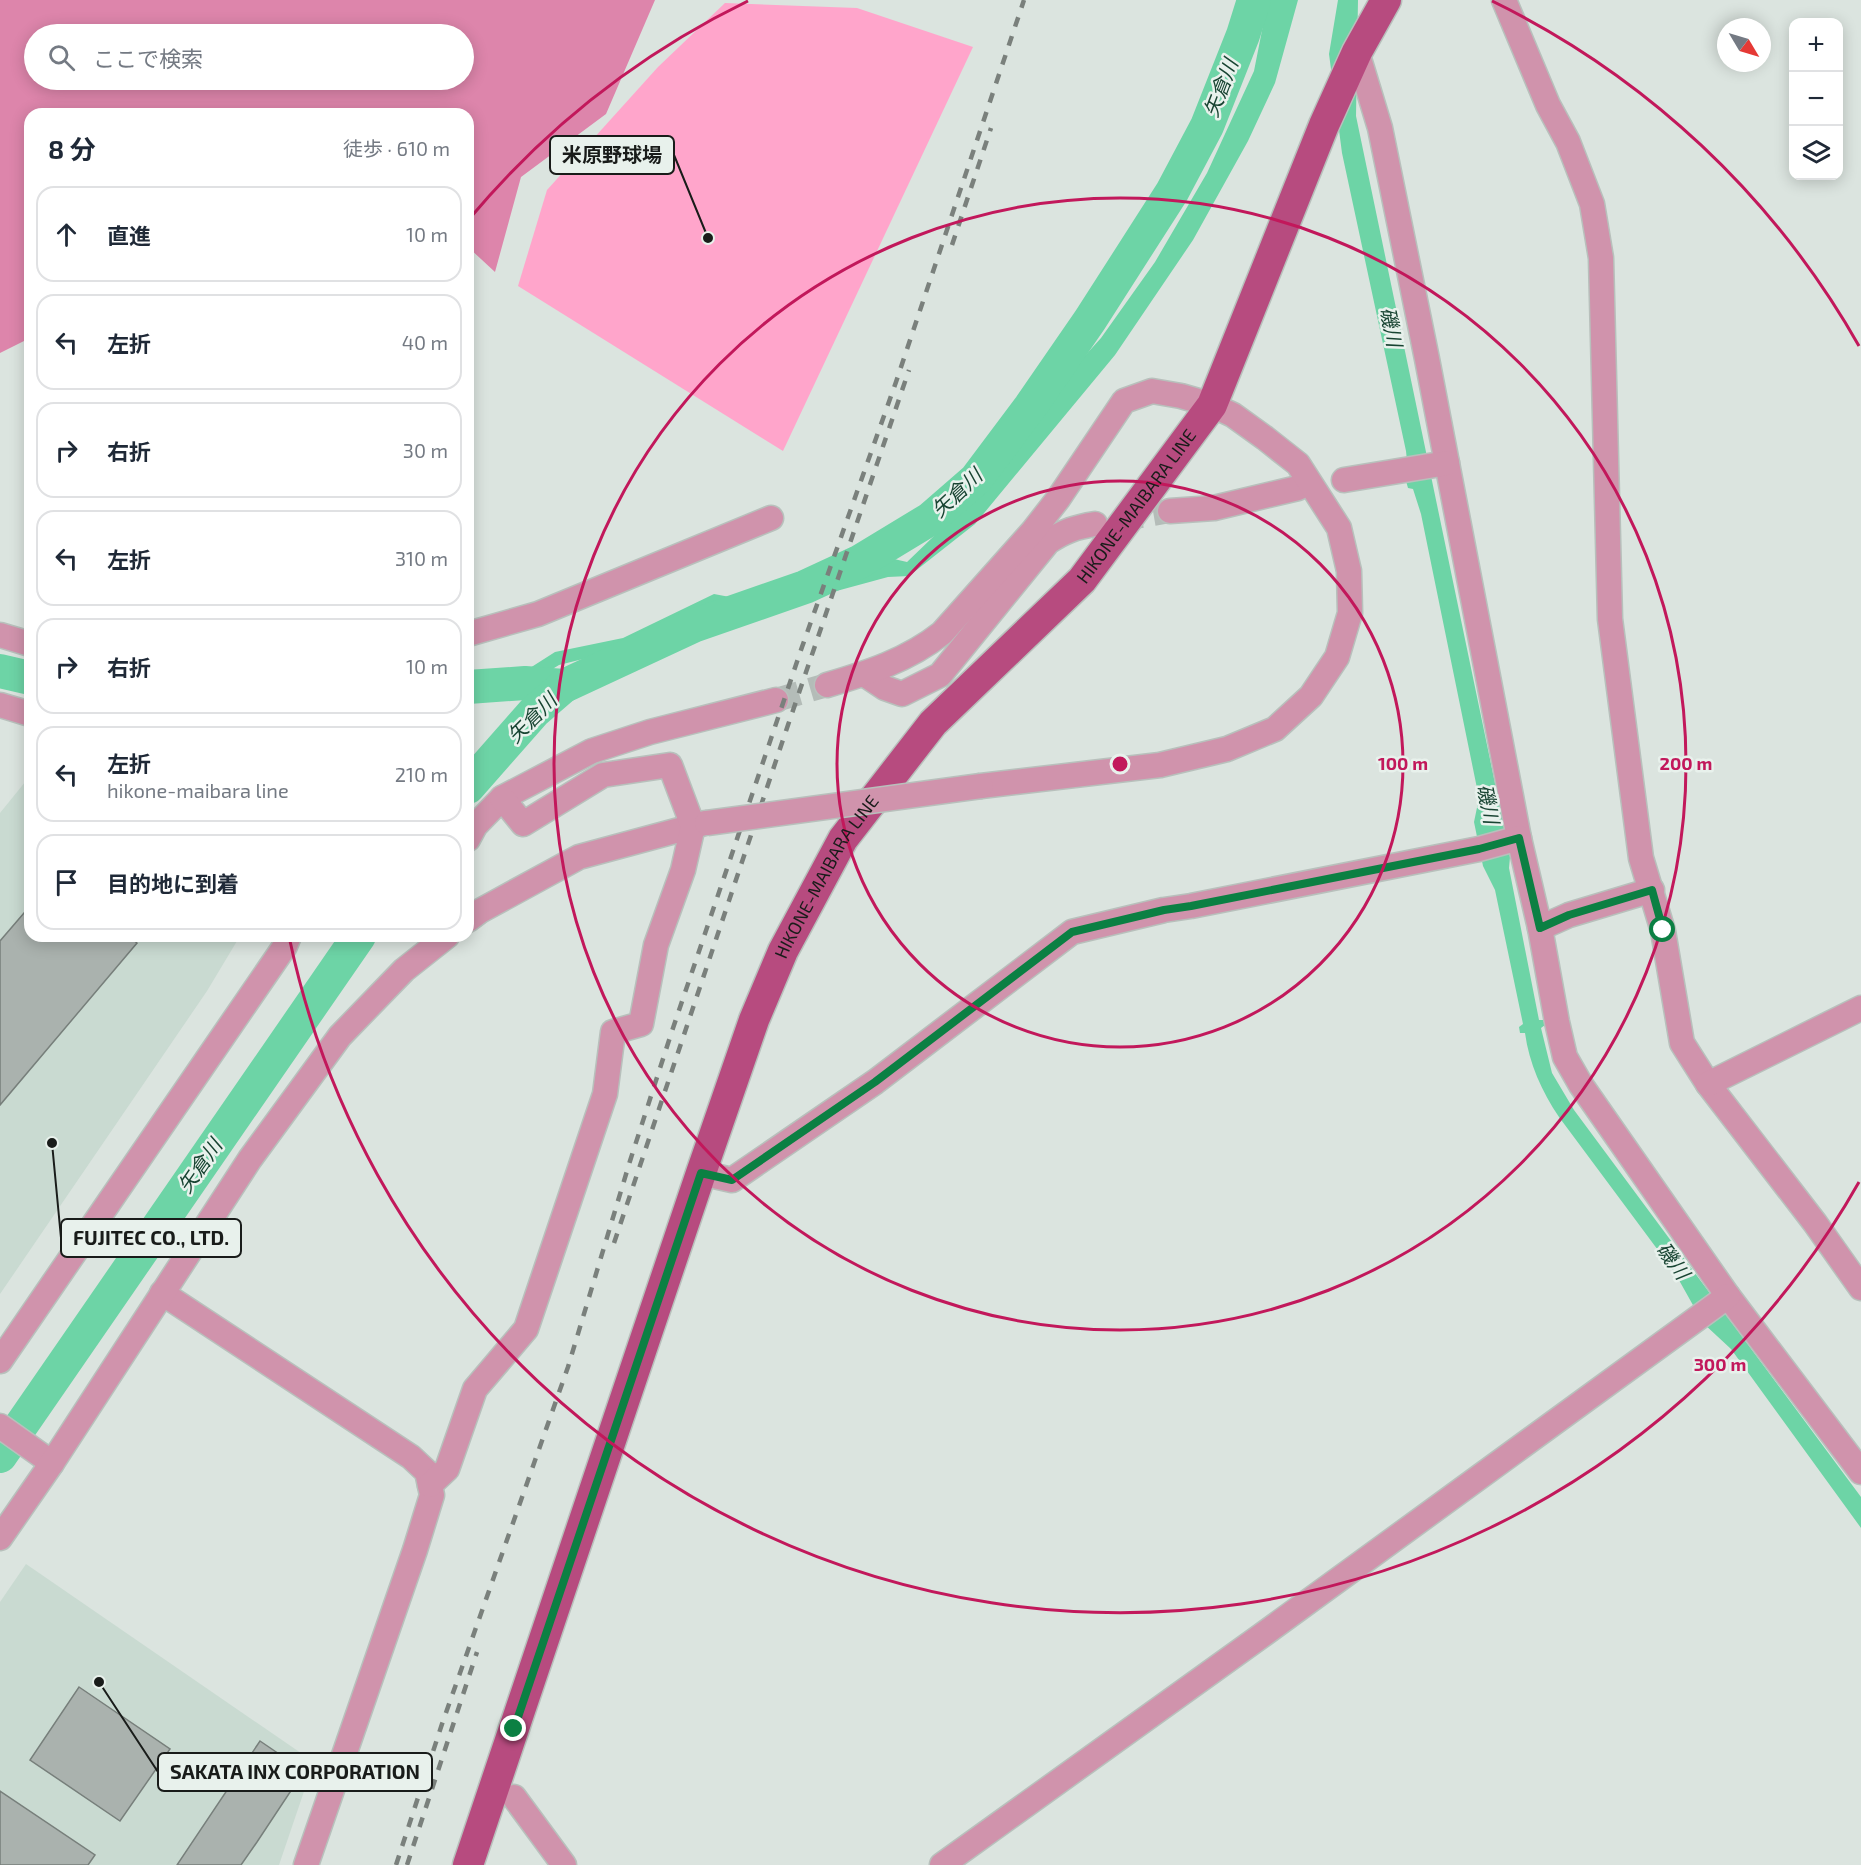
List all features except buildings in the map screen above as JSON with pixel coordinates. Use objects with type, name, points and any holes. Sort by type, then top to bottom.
[{"type":"main road","name":"HIKONE-MAIBARA LINE","points":[[468,1865],[701,1173],[754,1020],[783,951],[843,839],[933,723],[1082,580],[1212,405],[1324,125],[1357,52],[1386,0]]},
{"type":"street","points":[[1504,0],[1548,105],[1568,142],[1592,204],[1601,258],[1610,619],[1641,858],[1663,930],[1682,1043],[1707,1084],[1815,1223],[1861,1288]]},
{"type":"street","points":[[1357,52],[1380,128],[1440,464],[1515,839],[1540,928],[1565,1057],[1581,1085],[1726,1298],[1861,1472]]},
{"type":"street","points":[[474,916],[579,857],[700,825],[981,786],[1160,765],[1227,749],[1275,729],[1311,696],[1336,657],[1350,613],[1349,570],[1340,528],[1298,464],[1233,415],[1212,405],[1152,391],[1124,400],[1058,499],[1033,531],[942,633],[924,647],[864,674],[827,685]]},
{"type":"street","points":[[1344,480],[1440,464]]},
{"type":"street","points":[[1170,511],[1214,508],[1298,489]]},
{"type":"street","points":[[474,632],[538,614],[771,518]]},
{"type":"street","points":[[864,674],[885,688],[902,694],[940,675],[1048,542],[1070,530],[1095,524]]},
{"type":"street","points":[[0,635],[24,642]]},
{"type":"street","points":[[474,828],[502,798],[592,751],[650,732],[776,700]]},
{"type":"street","points":[[0,705],[24,712]]},
{"type":"street","points":[[430,1485],[447,1469],[475,1389],[526,1329],[606,1094],[614,1032],[641,1024],[656,945],[700,825],[670,765],[603,775],[523,824],[502,798]]},
{"type":"street","points":[[701,1173],[732,1180],[875,1082],[1072,932],[1164,910],[1479,849],[1515,839]]},
{"type":"street","points":[[1540,928],[1569,915],[1652,890]]},
{"type":"street","points":[[0,1361],[287,942]]},
{"type":"street","points":[[0,1538],[43,1456],[162,1293],[250,1159],[340,1036],[404,970],[439,942]]},
{"type":"street","points":[[1707,1084],[1861,1008]]},
{"type":"street","points":[[162,1293],[411,1457],[427,1472],[432,1496],[416,1550],[306,1865]]},
{"type":"street","points":[[942,1865],[1726,1298]]},
{"type":"street","points":[[0,1425],[43,1456]]},
{"type":"street","points":[[514,1797],[564,1865]]},
{"type":"shaded area","points":[[0,0],[655,0],[606,114],[521,177],[495,272],[474,253],[474,108],[24,108],[24,341],[0,353]]},
{"type":"shaded area","points":[[725,3],[857,8],[973,47],[783,451],[518,286],[547,190],[658,67]]},
{"type":"shaded area","points":[[24,783],[24,942],[236,942],[207,991],[0,1294],[0,813]]},
{"type":"shaded area","points":[[26,1564],[314,1762],[279,1865],[0,1865],[0,1602]]},
{"type":"water","points":[[1268,0],[1298,0],[1275,83],[1248,141],[1193,240],[1115,355],[975,524],[909,576],[888,577],[737,618],[708,616],[627,653],[591,657],[559,665],[510,695],[497,689],[555,652],[623,638],[714,594],[735,598],[762,588],[785,590],[881,556],[907,562],[960,511],[1035,426],[1055,389],[1101,338],[1155,262],[1207,173],[1254,71]]},
{"type":"water","name":"磯川","points":[[1338,0],[1358,0],[1356,116],[1506,836],[1510,857],[1509,868],[1539,1020],[1543,1020],[1545,1025],[1541,1028],[1552,1073],[1574,1110],[1861,1497],[1861,1528],[1731,1349],[1703,1323],[1675,1273],[1559,1117],[1537,1077],[1525,1033],[1520,1033],[1519,1027],[1523,1024],[1495,890],[1483,866],[1474,822],[1479,798],[1421,514],[1413,489],[1408,488],[1406,481],[1409,480],[1406,451],[1342,153],[1329,54]]},
{"type":"waterway","name":"矢倉川","points":[[474,780],[534,712],[564,686],[693,626],[805,587],[859,562],[930,519],[976,479],[1030,407],[1090,320],[1172,192],[1207,126],[1243,35],[1254,0]]},
{"type":"waterway","points":[[0,671],[24,677]]},
{"type":"waterway","points":[[474,687],[525,683],[564,686]]},
{"type":"waterway","name":"矢倉川","points":[[0,1456],[355,942]]},
{"type":"tunnel","points":[[1118,520],[1170,511]]},
{"type":"tunnel","points":[[776,700],[827,685]]},
{"type":"railway","points":[[396,1865],[442,1724],[568,1367],[672,1031],[802,647],[896,382],[1024,0]]},
{"type":"railway","points":[[952,245],[991,128]]},
{"type":"railway","points":[[614,1243],[909,370]]},
{"type":"railway","points":[[407,1865],[477,1652]]},
{"type":"place","name":"米原野球場","points":[[708,238]]},
{"type":"place","name":"FUJITEC CO., LTD.","points":[[52,1143]]},
{"type":"place","name":"SAKATA INX CORPORATION","points":[[99,1682]]},
{"type":"route","points":[[514,1729],[701,1173],[732,1180],[875,1082],[1072,932],[1164,910],[1479,849],[1519,838],[1540,928],[1569,915],[1652,890],[1663,930]]}]
